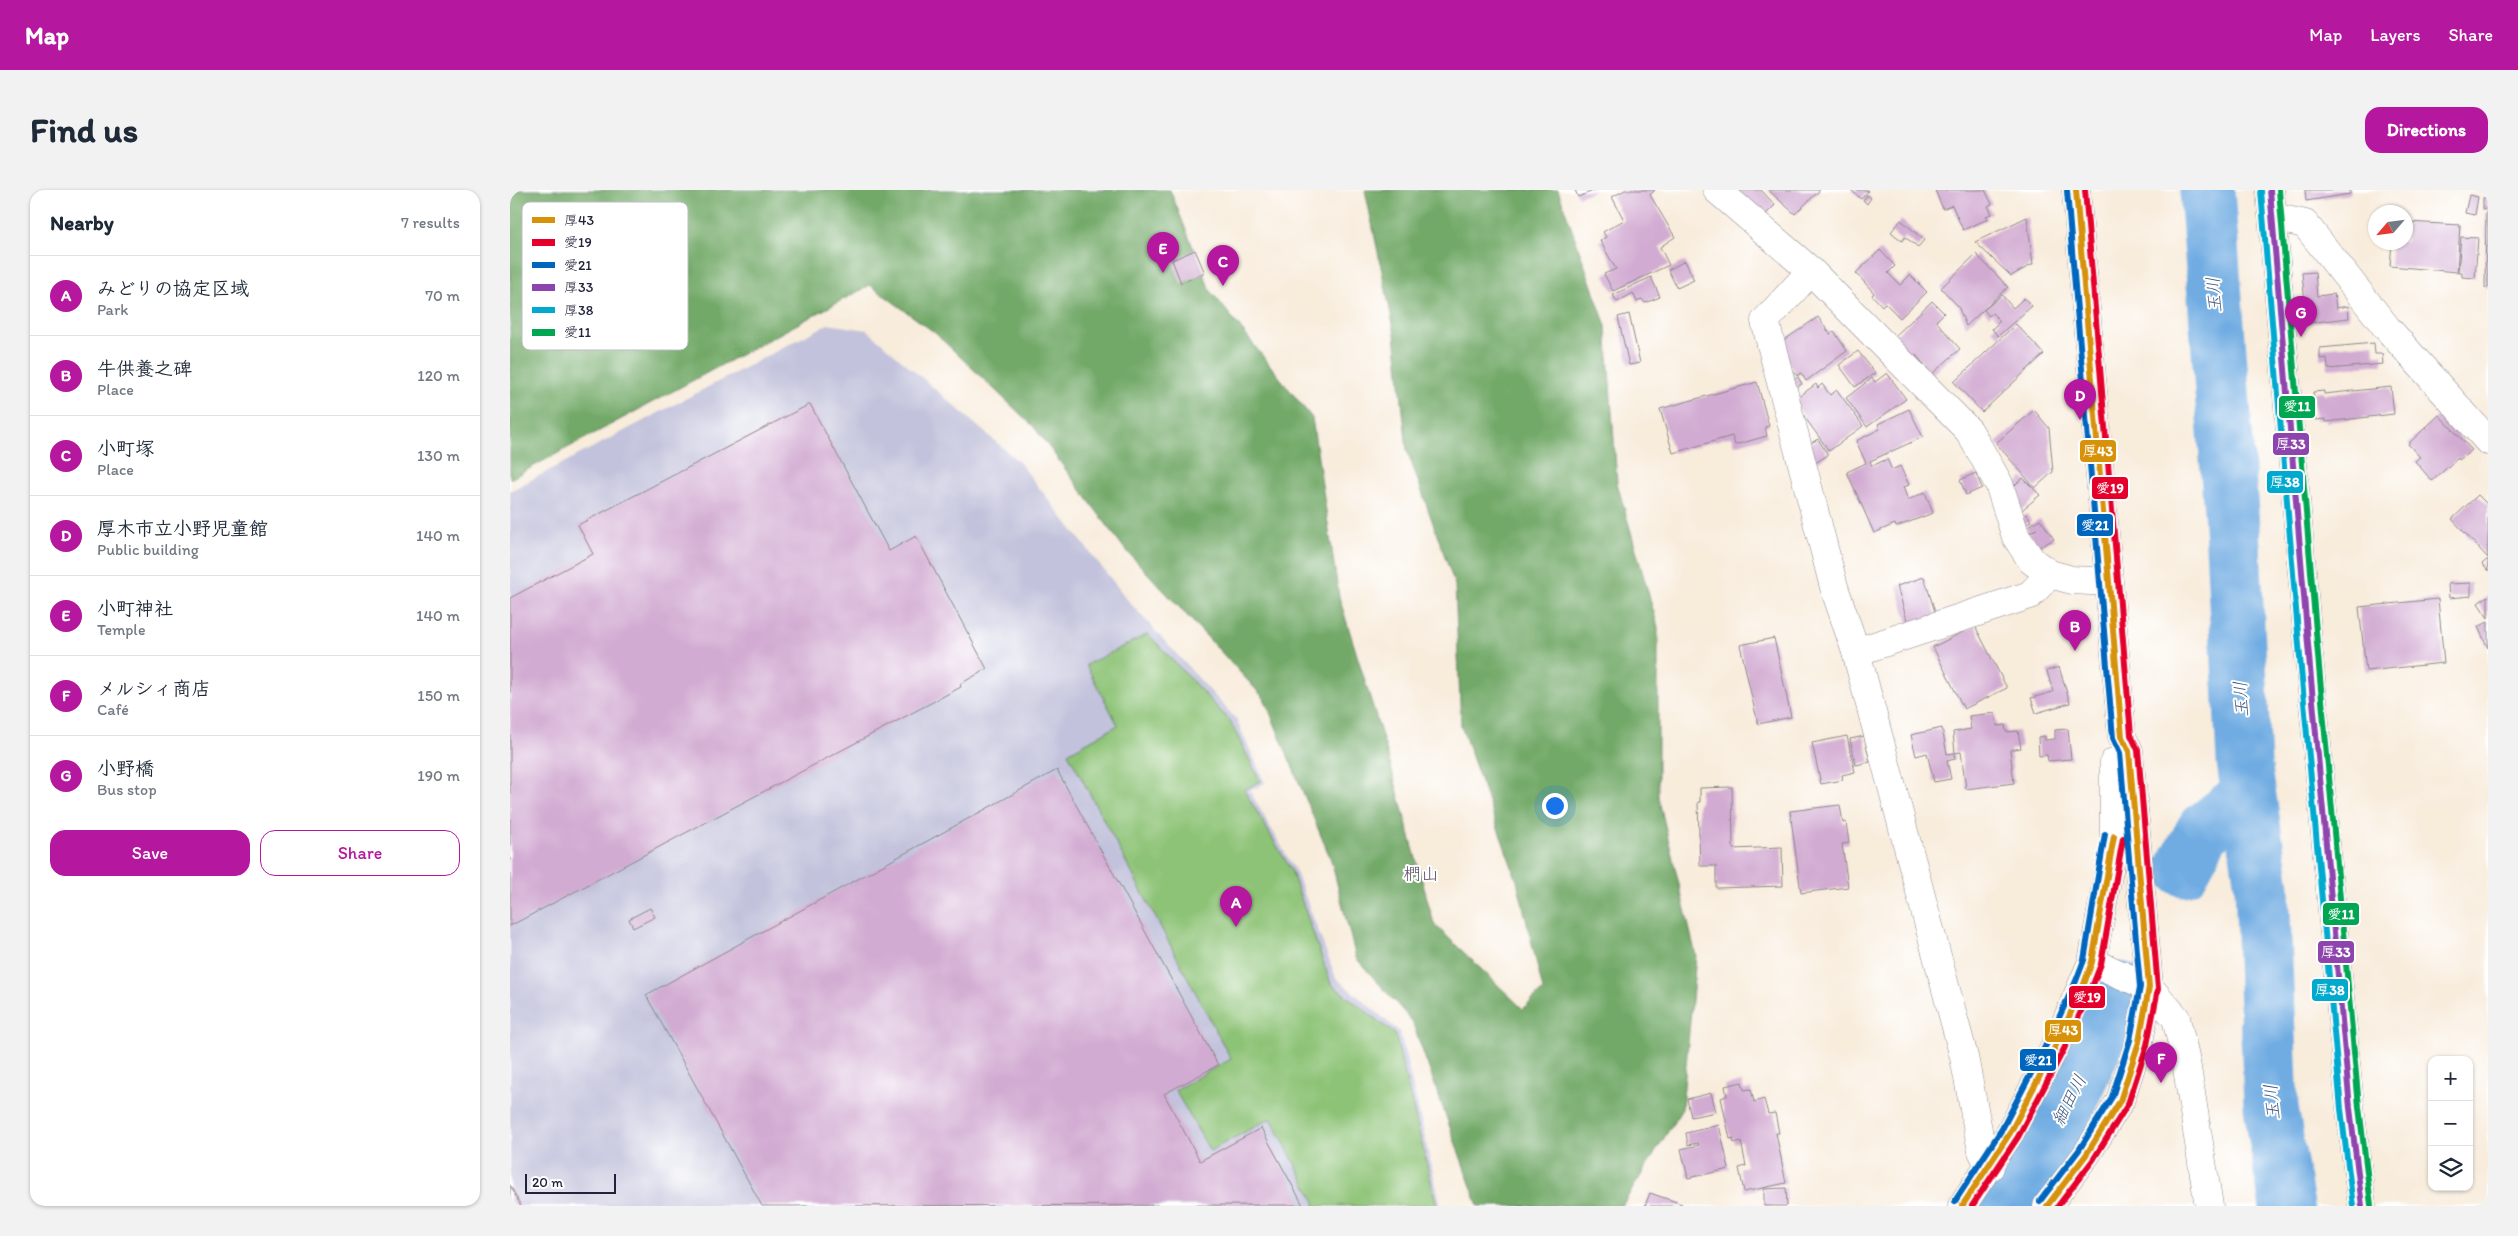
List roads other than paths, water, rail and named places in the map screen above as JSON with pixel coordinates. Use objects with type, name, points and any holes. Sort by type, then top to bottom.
[{"type":"street","points":[[1717,190],[1811,272],[1969,431],[1999,484],[2016,537],[2032,562],[2050,574],[2087,583],[2108,582]]},
{"type":"street","points":[[2047,1206],[2086,1155],[2120,1101],[2139,1042],[2144,985],[2129,751],[2122,737],[2076,190]]},
{"type":"street","points":[[2270,190],[2350,1108],[2362,1206]]},
{"type":"street","points":[[2273,217],[2305,224],[2387,328],[2488,441]]},
{"type":"street","points":[[1811,272],[1765,320],[1834,587],[1856,652],[1964,1057],[1982,1151],[1990,1167]]},
{"type":"street","points":[[1856,652],[2030,595],[2050,574]]},
{"type":"street","points":[[1962,1206],[1990,1167],[2100,966],[2114,842],[2114,755],[2122,737]]},
{"type":"street","points":[[2100,966],[2144,985],[2176,1018],[2186,1062],[2208,1206]]},
{"type":"waterway","name":"玉川","points":[[2207,190],[2232,526],[2244,762],[2262,887],[2271,1107],[2287,1206]]},
{"type":"waterway","name":"細田川","points":[[2183,869],[2203,831],[2248,795]]},
{"type":"waterway","name":"細田川","points":[[2006,1206],[2062,1117],[2121,989]]},
{"type":"place","name":"小町神社","points":[[1163,273]]},
{"type":"place","name":"小町塚","points":[[1223,286]]},
{"type":"place","name":"小野橋","points":[[2301,337]]},
{"type":"place","name":"厚木市立小野児童館","points":[[2080,420]]},
{"type":"place","name":"牛供養之碑","points":[[2075,651]]},
{"type":"place","name":"みどりの協定区域","points":[[1236,927]]},
{"type":"place","name":"メルシィ商店","points":[[2161,1083]]},
{"type":"district","name":"椚山","points":[[1421,874]]}]
